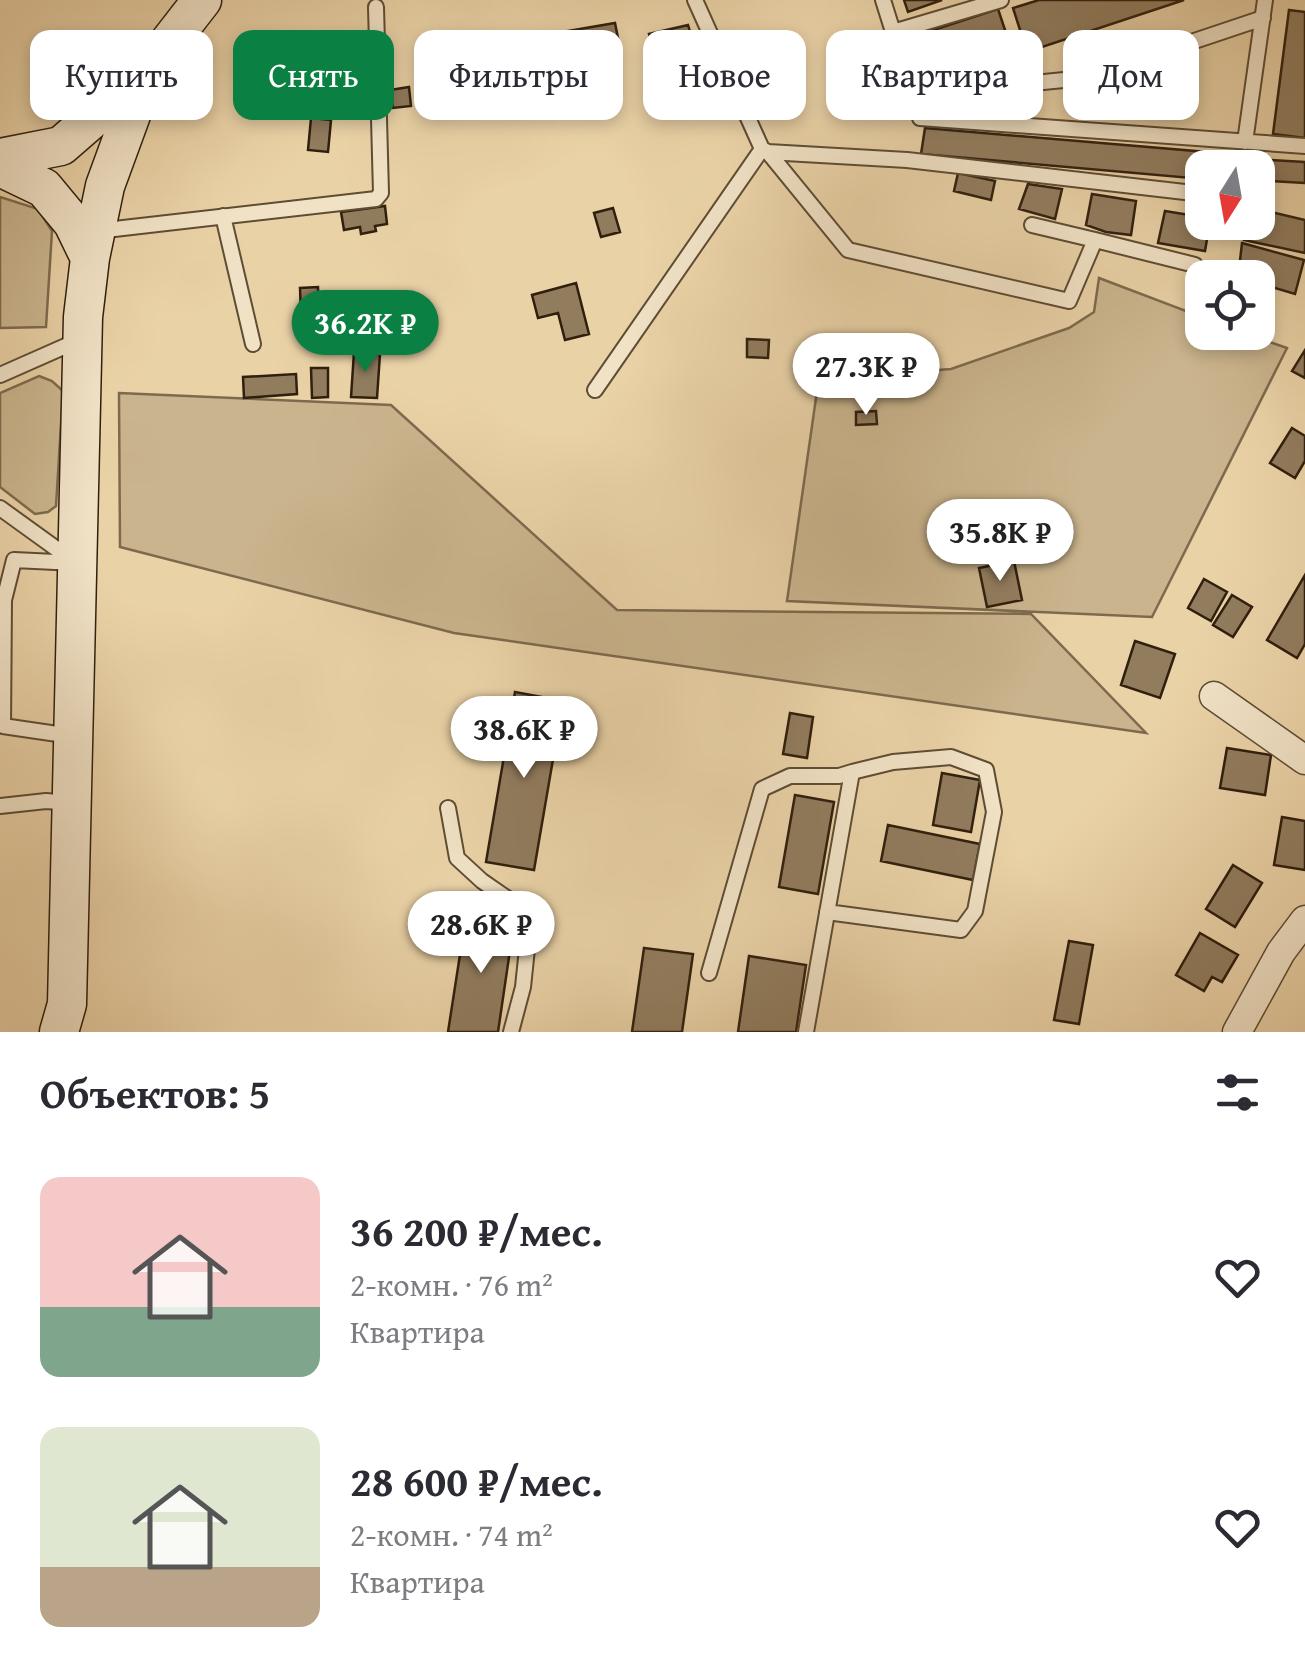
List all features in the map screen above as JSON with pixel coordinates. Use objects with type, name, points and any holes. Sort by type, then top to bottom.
[{"type":"main road","points":[[179,30],[202,0]]},
{"type":"main road","points":[[0,163],[61,146],[91,120]]},
{"type":"main road","points":[[59,1032],[68,1004],[82,339],[93,244],[105,186],[129,120]]},
{"type":"main road","points":[[0,163],[105,186]]},
{"type":"main road","points":[[0,163],[44,188],[93,244]]},
{"type":"street","points":[[1214,696],[1305,760]]},
{"type":"street","points":[[1237,1032],[1281,952],[1305,920]]},
{"type":"lane","points":[[695,0],[765,150],[848,250],[1069,301],[1095,240]]},
{"type":"lane","points":[[882,0],[892,30]]},
{"type":"lane","points":[[900,30],[1001,0]]},
{"type":"lane","points":[[1246,142],[1265,0]]},
{"type":"lane","points":[[93,244],[223,216],[376,199],[381,192],[376,8]]},
{"type":"lane","points":[[1043,82],[1084,78],[1262,18]]},
{"type":"lane","points":[[947,120],[1305,146]]},
{"type":"lane","points":[[765,150],[907,160],[1185,192]]},
{"type":"lane","points":[[595,390],[765,150]]},
{"type":"lane","points":[[223,216],[253,344]]},
{"type":"lane","points":[[1032,225],[1185,263]]},
{"type":"lane","points":[[0,374],[82,339]]},
{"type":"lane","points":[[0,508],[77,563]]},
{"type":"lane","points":[[73,737],[3,726],[4,600],[14,560],[77,563]]},
{"type":"lane","points":[[709,973],[762,789],[790,776],[839,776],[893,762],[951,756],[986,770],[994,812],[975,911],[961,930],[827,912]]},
{"type":"lane","points":[[806,1032],[852,772]]},
{"type":"lane","points":[[0,806],[46,801],[72,803]]},
{"type":"lane","points":[[448,808],[457,858],[521,908],[528,939],[523,987],[511,1032]]},
{"type":"shaded area","points":[[0,197],[38,209],[52,231],[46,327],[0,328]]},
{"type":"shaded area","points":[[1099,278],[1185,311],[1185,350],[1275,350],[1275,344],[1287,348],[1152,617],[787,601],[824,342],[834,354],[883,374],[951,369],[1069,328],[1094,312]]},
{"type":"shaded area","points":[[39,376],[63,391],[56,506],[35,514],[0,487],[0,393]]},
{"type":"shaded area","points":[[119,393],[391,405],[617,610],[1031,614],[1146,733],[454,633],[120,547]]},
{"type":"building","points":[[904,0],[942,0],[908,12]]},
{"type":"building","points":[[1039,0],[1184,0],[1093,30],[1063,30],[1063,40],[1043,47],[1043,30],[1020,30],[1013,8]]},
{"type":"building","points":[[998,9],[1005,30],[933,30]]},
{"type":"building","points":[[1289,10],[1305,12],[1305,138],[1273,134]]},
{"type":"building","points":[[615,23],[616,30],[574,30]]},
{"type":"building","points":[[409,87],[411,106],[394,108],[394,89]]},
{"type":"building","points":[[311,120],[331,120],[328,152],[308,150]]},
{"type":"building","points":[[925,128],[1185,150],[1185,177],[921,154]]},
{"type":"building","points":[[1275,160],[1305,162],[1305,183],[1275,181]]},
{"type":"building","points":[[958,173],[995,181],[991,200],[954,191]]},
{"type":"building","points":[[1028,184],[1062,189],[1055,219],[1019,209]]},
{"type":"building","points":[[1092,194],[1136,201],[1131,235],[1086,225]]},
{"type":"building","points":[[385,206],[387,224],[375,226],[376,231],[361,234],[360,227],[344,230],[341,212]]},
{"type":"building","points":[[613,208],[620,232],[601,237],[594,213]]},
{"type":"building","points":[[1165,211],[1185,214],[1185,240],[1207,240],[1205,251],[1158,243]]},
{"type":"building","points":[[1275,213],[1305,220],[1305,253],[1244,240],[1275,240]]},
{"type":"building","points":[[1242,243],[1304,260],[1295,294],[1275,288],[1275,260],[1240,260]]},
{"type":"building","points":[[576,283],[589,334],[565,340],[558,313],[538,318],[532,295]]},
{"type":"building","points":[[318,287],[319,313],[301,315],[300,288]]},
{"type":"building","points":[[747,339],[769,340],[768,358],[747,357]]},
{"type":"building","points":[[1305,350],[1305,378],[1292,371]]},
{"type":"building","points":[[354,352],[380,354],[377,398],[351,397]]},
{"type":"building","points":[[311,368],[328,368],[328,397],[312,398]]},
{"type":"building","points":[[296,374],[297,394],[244,398],[243,377]]},
{"type":"building","points":[[876,411],[877,424],[856,425],[856,412]]},
{"type":"building","points":[[1292,428],[1305,436],[1305,461],[1295,478],[1270,463]]},
{"type":"building","points":[[1014,561],[1022,600],[987,607],[979,568]]},
{"type":"building","points":[[1305,575],[1305,644],[1297,658],[1267,640]]},
{"type":"building","points":[[1204,579],[1227,592],[1211,621],[1188,608]]},
{"type":"building","points":[[1232,595],[1252,607],[1233,637],[1213,625]]},
{"type":"building","points":[[1135,641],[1175,654],[1160,698],[1121,685]]},
{"type":"building","points":[[515,692],[563,701],[534,870],[486,862]]},
{"type":"building","points":[[790,713],[813,717],[807,758],[783,754]]},
{"type":"building","points":[[1227,748],[1271,755],[1265,795],[1220,788]]},
{"type":"building","points":[[942,773],[980,780],[971,832],[933,825]]},
{"type":"building","points":[[795,795],[834,802],[818,894],[779,887]]},
{"type":"building","points":[[1282,817],[1305,821],[1305,870],[1274,865]]},
{"type":"building","points":[[888,825],[980,844],[973,880],[881,861]]},
{"type":"building","points":[[1233,865],[1262,883],[1235,927],[1206,909]]},
{"type":"building","points":[[466,916],[514,923],[498,1032],[448,1032]]},
{"type":"building","points":[[1200,933],[1238,955],[1222,982],[1212,977],[1204,991],[1176,975]]},
{"type":"building","points":[[1069,941],[1093,945],[1079,1024],[1054,1020]]},
{"type":"building","points":[[644,948],[693,954],[682,1032],[632,1032]]},
{"type":"building","points":[[749,956],[806,965],[796,1032],[738,1032]]}]
